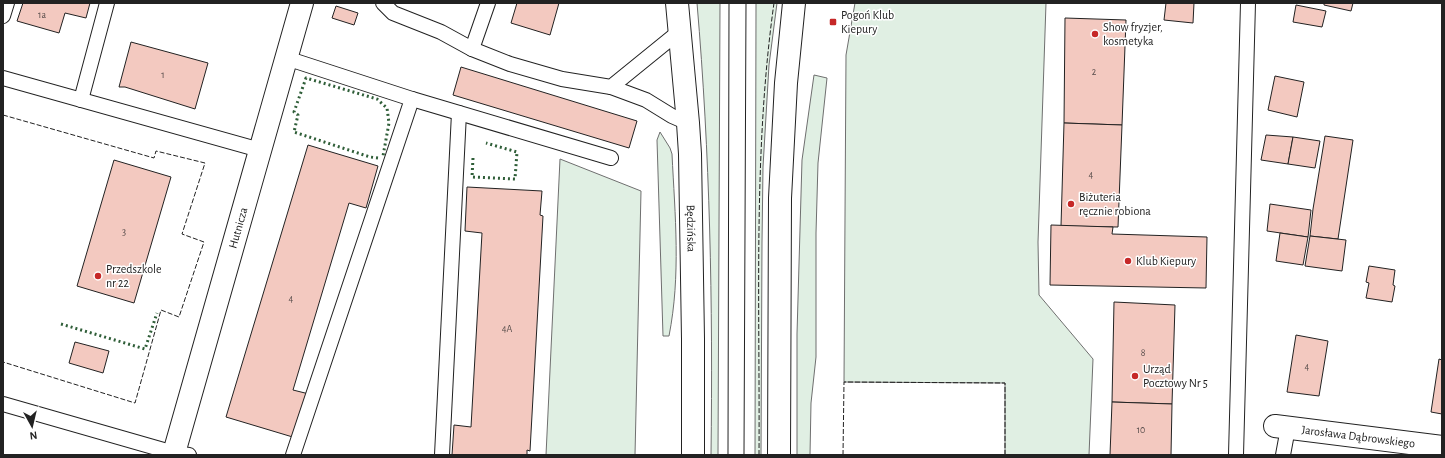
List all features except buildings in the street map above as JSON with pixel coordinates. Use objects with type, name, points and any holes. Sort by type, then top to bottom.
[{"type":"street","name":"Hutnicza","points":[[182,454],[260,150],[302,3]]},
{"type":"street","name":"Będzińska","points":[[677,3],[688,123],[693,339],[692,455]]},
{"type":"street","points":[[779,455],[780,198],[786,83],[794,3]]},
{"type":"street","name":"Jarosława Dąbrowskiego","points":[[1282,427],[1442,447]]},
{"type":"lane","points":[[3,16],[7,3]]},
{"type":"lane","points":[[81,100],[107,3]]},
{"type":"lane","points":[[383,3],[393,13],[441,32],[472,49],[510,64],[562,79],[611,87],[646,100],[672,116],[688,123]]},
{"type":"lane","points":[[472,49],[488,3]]},
{"type":"lane","points":[[1236,455],[1248,3]]},
{"type":"lane","points":[[611,87],[680,31]]},
{"type":"lane","points":[[286,58],[412,99],[611,158]]},
{"type":"lane","points":[[3,78],[260,150]]},
{"type":"lane","points":[[293,455],[412,99]]},
{"type":"lane","points":[[442,455],[459,113]]},
{"type":"lane","points":[[3,404],[182,454]]},
{"type":"lane","points":[[1282,427],[1283,455]]},
{"type":"green space","points":[[697,3],[720,3],[718,455],[711,455],[710,229],[705,116]]},
{"type":"green space","points":[[756,3],[777,3],[769,65],[763,167],[761,455],[755,455]]},
{"type":"green space","points":[[855,3],[1046,3],[1038,242],[1039,295],[1093,359],[1089,455],[1005,455],[1005,383],[844,382],[846,55]]},
{"type":"green space","points":[[814,75],[827,78],[818,163],[816,233],[816,357],[811,403],[810,455],[797,455],[797,334],[802,160]]},
{"type":"green space","points":[[660,132],[672,154],[676,223],[675,291],[669,336],[663,336],[657,140]]},
{"type":"green space","points":[[560,159],[641,191],[635,455],[546,455]]},
{"type":"tram line","points":[[728,455],[729,3]]},
{"type":"tram line","points":[[744,455],[746,3]]},
{"type":"hedge","points":[[378,158],[370,157],[294,132],[298,115],[294,112],[306,78],[377,99],[387,108],[389,123],[383,156]]},
{"type":"hedge","points":[[473,158],[472,177],[515,179],[517,152],[486,143]]},
{"type":"hedge","points":[[61,324],[145,349],[157,313]]},
{"type":"fence","points":[[759,455],[760,172],[767,59],[774,3]]},
{"type":"fence","points":[[3,115],[154,158],[156,151],[205,163],[182,234],[204,242],[179,317],[161,310],[135,403],[3,362]]},
{"type":"fence","points":[[843,455],[844,382],[1005,383],[1005,455]]},
{"type":"place","name":"Pogoń Klub Kiepury","points":[[833,22]]},
{"type":"place","name":"Show fryzjer, kosmetyka","points":[[1095,34]]},
{"type":"place","name":"Biżuteria ręcznie robiona","points":[[1071,204]]},
{"type":"place","name":"Klub Kiepury","points":[[1128,261]]},
{"type":"place","name":"Przedszkole nr 22","points":[[98,276]]},
{"type":"place","name":"Urząd Pocztowy Nr 5","points":[[1135,376]]}]
